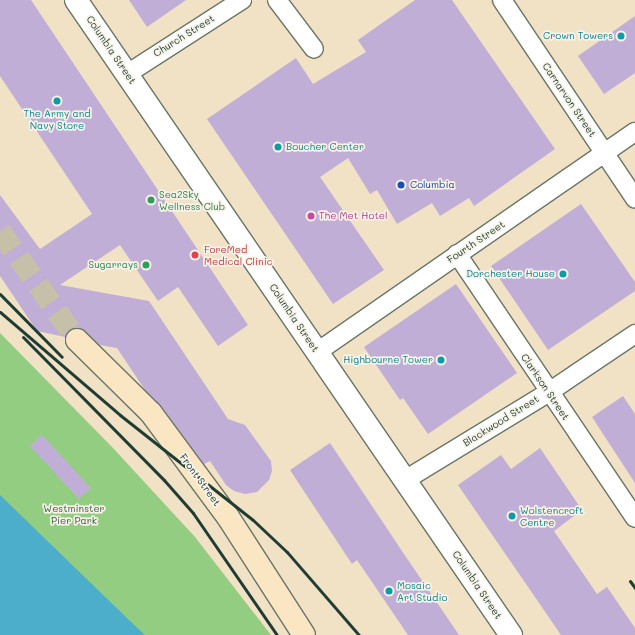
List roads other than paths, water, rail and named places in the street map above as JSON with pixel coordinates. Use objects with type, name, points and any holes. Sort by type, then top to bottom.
[{"type":"main road","name":"Front Street","points":[[77,340],[151,412],[228,517],[304,635]]},
{"type":"street","name":"Columbia Street","points":[[76,0],[511,635]]},
{"type":"street","name":"Church Street","points":[[127,74],[242,0]]},
{"type":"street","points":[[277,0],[314,49]]},
{"type":"street","name":"Carnarvon Street","points":[[502,0],[635,199]]},
{"type":"street","name":"Fourth Street","points":[[317,352],[635,132]]},
{"type":"street","name":"Clarkson Street","points":[[457,254],[635,518]]},
{"type":"street","name":"Blackwood Street","points":[[405,480],[549,392],[635,334]]},
{"type":"water","points":[[0,495],[130,621],[145,635],[0,635]]},
{"type":"tunnel","points":[[0,231],[77,340]]},
{"type":"railway","points":[[0,294],[62,357]]},
{"type":"railway","points":[[0,312],[120,415],[253,520],[287,552],[359,635]]},
{"type":"railway","points":[[23,337],[164,480],[193,513],[277,635]]},
{"type":"railway","points":[[630,581],[635,588]]},
{"type":"place","name":"Crown Towers","points":[[621,36]]},
{"type":"place","name":"The Army and Navy Store","points":[[57,101]]},
{"type":"place","name":"Boucher Center","points":[[278,147]]},
{"type":"place","name":"Columbia","points":[[401,185]]},
{"type":"place","name":"Sea2Sky Wellness Club","points":[[151,200]]},
{"type":"place","name":"The Met Hotel","points":[[311,216]]},
{"type":"place","name":"ForeMed Medical Clinic","points":[[195,255]]},
{"type":"place","name":"Sugarrays","points":[[146,265]]},
{"type":"place","name":"Dorchester House","points":[[563,274]]},
{"type":"place","name":"Highbourne Tower","points":[[441,360]]},
{"type":"place","name":"Wolstencroft Centre","points":[[512,516]]},
{"type":"place","name":"Mosaic Art Studio","points":[[389,591]]},
{"type":"park label","name":"Westminster Pier Park","points":[[74,514]]}]
